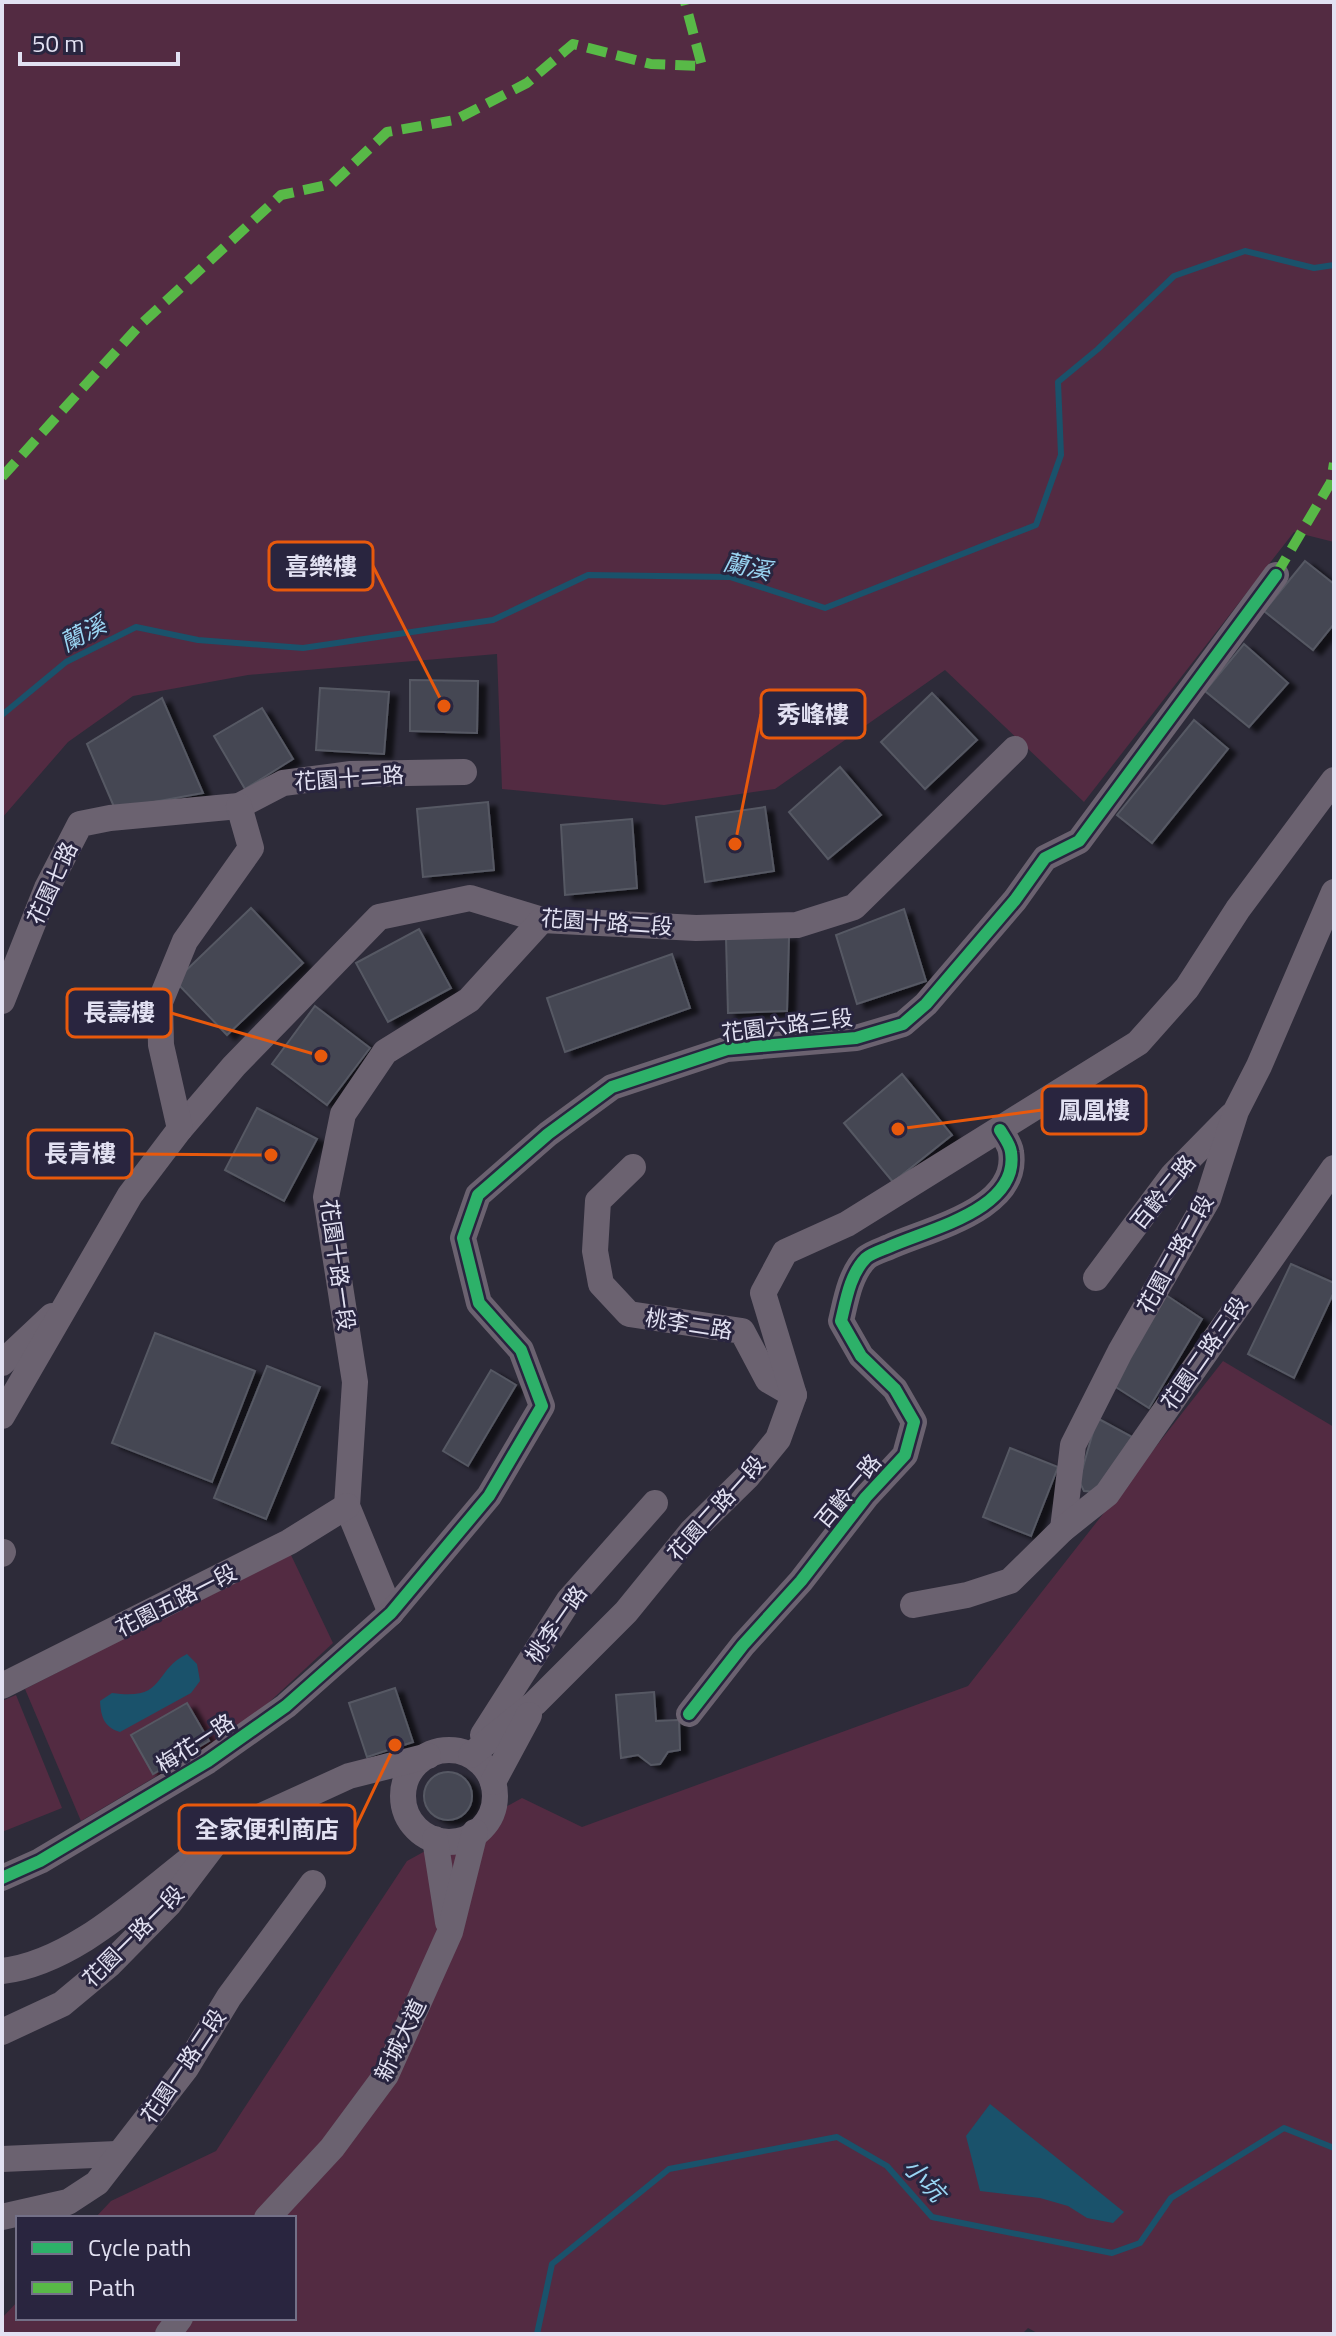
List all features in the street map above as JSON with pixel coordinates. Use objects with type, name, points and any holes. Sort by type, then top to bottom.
[{"type":"street","name":"花園六路三段","points":[[391,1613],[489,1496],[542,1406],[521,1350],[479,1303],[463,1238],[478,1195],[548,1134],[612,1087],[727,1049],[856,1038],[903,1024],[936,993],[1015,900],[1045,858],[1079,841],[1276,575]]},
{"type":"street","name":"花園十路二段","points":[[71,1298],[130,1195],[180,1129],[244,1056],[379,917],[470,898],[542,920],[696,928],[797,925],[854,907],[1015,749]]},
{"type":"street","name":"花園十二路","points":[[239,806],[283,783],[351,774],[464,772]]},
{"type":"street","points":[[794,1395],[763,1293],[785,1252],[847,1224],[1138,1043],[1187,988],[1238,909],[1334,780]]},
{"type":"street","points":[[180,1129],[161,1045],[160,1002],[185,941],[251,848],[239,806]]},
{"type":"street","name":"花園七路","points":[[5,985],[47,888],[80,824],[110,818],[239,806]]},
{"type":"street","name":"花園二路二段","points":[[1063,1529],[1073,1445],[1120,1352],[1208,1199],[1236,1111],[1259,1066],[1334,892]]},
{"type":"street","name":"花園十路一段","points":[[347,1506],[355,1382],[326,1197],[343,1114],[385,1052],[469,1000],[542,920]]},
{"type":"street","name":"百齡二路","points":[[1096,1278],[1173,1175],[1236,1111]]},
{"type":"street","name":"百齡一路","points":[[689,1714],[743,1645],[801,1581],[866,1497],[905,1455],[914,1422],[895,1389],[861,1356],[841,1321],[850,1283],[867,1257],[957,1220],[992,1201],[1011,1172],[1011,1150],[1000,1130]]},
{"type":"street","name":"桃李二路","points":[[633,1167],[598,1201],[595,1251],[601,1284],[629,1314],[742,1331],[768,1380],[794,1395]]},
{"type":"street","name":"花園二路三段","points":[[913,1605],[967,1595],[1010,1581],[1063,1529],[1107,1494],[1334,1168]]},
{"type":"street","points":[[2,1363],[71,1298]]},
{"type":"street","points":[[2,1416],[71,1298]]},
{"type":"street","name":"花園二路一段","points":[[471,1755],[535,1703],[626,1612],[692,1531],[747,1477],[778,1439],[794,1395]]},
{"type":"street","name":"桃李一路","points":[[471,1755],[569,1600],[655,1503]]},
{"type":"street","points":[[347,1506],[391,1613]]},
{"type":"street","name":"花園五路一段","points":[[2,1686],[289,1542],[347,1506]]},
{"type":"street","name":"梅花一路","points":[[2,1878],[40,1861],[208,1761],[286,1706],[391,1613]]},
{"type":"street","points":[[493,1782],[535,1703]]},
{"type":"street","points":[[439,1751],[460,1751],[471,1755],[488,1771],[493,1782],[496,1797],[487,1823],[464,1841],[449,1843],[421,1834],[405,1812],[404,1785],[409,1773],[417,1762],[439,1751]]},
{"type":"street","name":"花園一路一段","points":[[2,2032],[62,2004],[110,1964],[169,1904],[222,1834],[349,1776],[428,1756]]},
{"type":"street","points":[[349,1776],[404,1798]]},
{"type":"street","name":"新城大道","points":[[269,2216],[332,2148],[386,2075],[450,1932],[475,1832]]},
{"type":"street","points":[[2,1971],[20,1969],[81,1943],[222,1834]]},
{"type":"street","points":[[435,1839],[450,1932]]},
{"type":"street","name":"花園一路二段","points":[[2,2217],[68,2202],[97,2183],[186,2068],[229,1997],[313,1883]]},
{"type":"street","points":[[2,2159],[117,2154]]},
{"type":"shaded area","points":[[2,2],[1334,2],[1334,542],[1294,532],[1084,802],[945,670],[775,789],[664,805],[502,789],[497,654],[248,675],[133,696],[68,742],[2,818]]},
{"type":"shaded area","points":[[1223,1361],[1334,1427],[1334,2334],[1039,2334],[1028,2328],[1022,2334],[2,2334],[2,2318],[16,2303],[16,2320],[296,2320],[296,2216],[97,2216],[111,2201],[216,2151],[407,1861],[522,1798],[582,1827],[968,1686]]},
{"type":"shaded area","points":[[290,1553],[333,1643],[249,1721],[81,1821],[25,1689]]},
{"type":"shaded area","points":[[16,1695],[62,1808],[2,1832],[2,1701]]},
{"type":"water","points":[[187,1654],[197,1664],[200,1681],[191,1693],[120,1732],[107,1724],[100,1701],[112,1693],[142,1693],[151,1689],[168,1668]]},
{"type":"water","points":[[990,2104],[1124,2212],[1113,2223],[1087,2218],[1068,2206],[1040,2198],[980,2191],[966,2136]]},
{"type":"building","points":[[1305,561],[1334,584],[1334,624],[1313,650],[1264,611]]},
{"type":"building","points":[[1244,644],[1288,683],[1249,727],[1205,691]]},
{"type":"building","points":[[410,680],[478,681],[477,733],[410,731]]},
{"type":"building","points":[[320,688],[389,692],[384,754],[316,750]]},
{"type":"building","points":[[932,693],[977,740],[925,789],[881,742]]},
{"type":"building","points":[[162,698],[203,793],[115,809],[87,744]]},
{"type":"building","points":[[262,708],[293,759],[245,789],[214,736]]},
{"type":"building","points":[[1194,720],[1228,749],[1152,843],[1117,815]]},
{"type":"building","points":[[840,767],[881,815],[828,859],[789,812]]},
{"type":"building","points":[[488,802],[494,870],[423,877],[417,809]]},
{"type":"building","points":[[765,807],[774,871],[705,882],[696,817]]},
{"type":"building","points":[[632,819],[637,888],[565,895],[561,825]]},
{"type":"building","points":[[251,908],[303,963],[227,1035],[175,981]]},
{"type":"building","points":[[904,909],[926,981],[857,1004],[836,935]]},
{"type":"building","points":[[419,929],[451,988],[388,1022],[356,963]]},
{"type":"building","points":[[789,936],[787,1011],[728,1013],[726,937]]},
{"type":"building","points":[[672,954],[690,1008],[565,1052],[547,998]]},
{"type":"building","points":[[315,1006],[370,1048],[327,1105],[272,1064]]},
{"type":"building","points":[[902,1074],[952,1135],[893,1182],[844,1123]]},
{"type":"building","points":[[257,1108],[317,1139],[284,1201],[225,1170]]},
{"type":"building","points":[[1291,1264],[1334,1283],[1334,1292],[1294,1378],[1248,1354]]},
{"type":"building","points":[[1166,1295],[1202,1319],[1149,1408],[1111,1384]]},
{"type":"building","points":[[155,1333],[255,1371],[212,1482],[112,1443]]},
{"type":"building","points":[[267,1366],[320,1387],[266,1519],[214,1498]]},
{"type":"building","points":[[491,1370],[516,1385],[468,1466],[443,1451]]},
{"type":"building","points":[[1097,1418],[1136,1439],[1097,1492],[1084,1491],[1079,1481]]},
{"type":"building","points":[[1010,1448],[1058,1467],[1031,1536],[983,1517]]},
{"type":"building","points":[[395,1688],[413,1742],[367,1757],[349,1703]]},
{"type":"building","points":[[654,1692],[656,1721],[679,1720],[680,1750],[668,1752],[660,1764],[651,1765],[638,1755],[621,1758],[616,1695]]},
{"type":"building","points":[[187,1703],[209,1741],[153,1774],[131,1735]]},
{"type":"building","points":[[448,1772],[465,1779],[472,1796],[465,1813],[448,1820],[431,1813],[424,1796],[431,1779]]},
{"type":"waterway","name":"蘭溪","points":[[2,715],[66,662],[136,627],[198,640],[303,648],[493,620],[588,575],[730,577],[825,608],[1036,525],[1061,455],[1058,382],[1098,349],[1174,276],[1245,251],[1314,268],[1334,265]]},
{"type":"waterway","name":"小坑","points":[[537,2334],[552,2264],[669,2169],[837,2137],[887,2166],[932,2217],[1112,2253],[1140,2243],[1171,2198],[1284,2128],[1334,2148]]},
{"type":"marked path","points":[[2,477],[138,327],[281,195],[332,184],[387,132],[455,120],[527,83],[573,44],[651,64],[702,66],[685,2]]},
{"type":"marked path","points":[[1276,575],[1331,482],[1334,463]]},
{"type":"cycle path","points":[[2,1878],[40,1861],[208,1761],[286,1706],[391,1613],[489,1496],[542,1406],[521,1350],[479,1303],[463,1238],[478,1195],[548,1134],[612,1087],[727,1049],[856,1038],[903,1024],[926,1004],[1015,900],[1045,858],[1079,841],[1276,575]]},
{"type":"cycle path","points":[[689,1714],[743,1645],[801,1581],[866,1497],[905,1455],[914,1422],[895,1389],[861,1356],[841,1321],[847,1296],[852,1279],[868,1256],[968,1214],[987,1203],[1001,1189],[1010,1172],[1011,1152],[1000,1130]]},
{"type":"place","name":"喜樂樓","points":[[444,706]]},
{"type":"place","name":"秀峰樓","points":[[735,844]]},
{"type":"place","name":"長壽樓","points":[[321,1056]]},
{"type":"place","name":"鳳凰樓","points":[[898,1129]]},
{"type":"place","name":"長青樓","points":[[271,1155]]},
{"type":"place","name":"全家便利商店","points":[[395,1745]]}]
